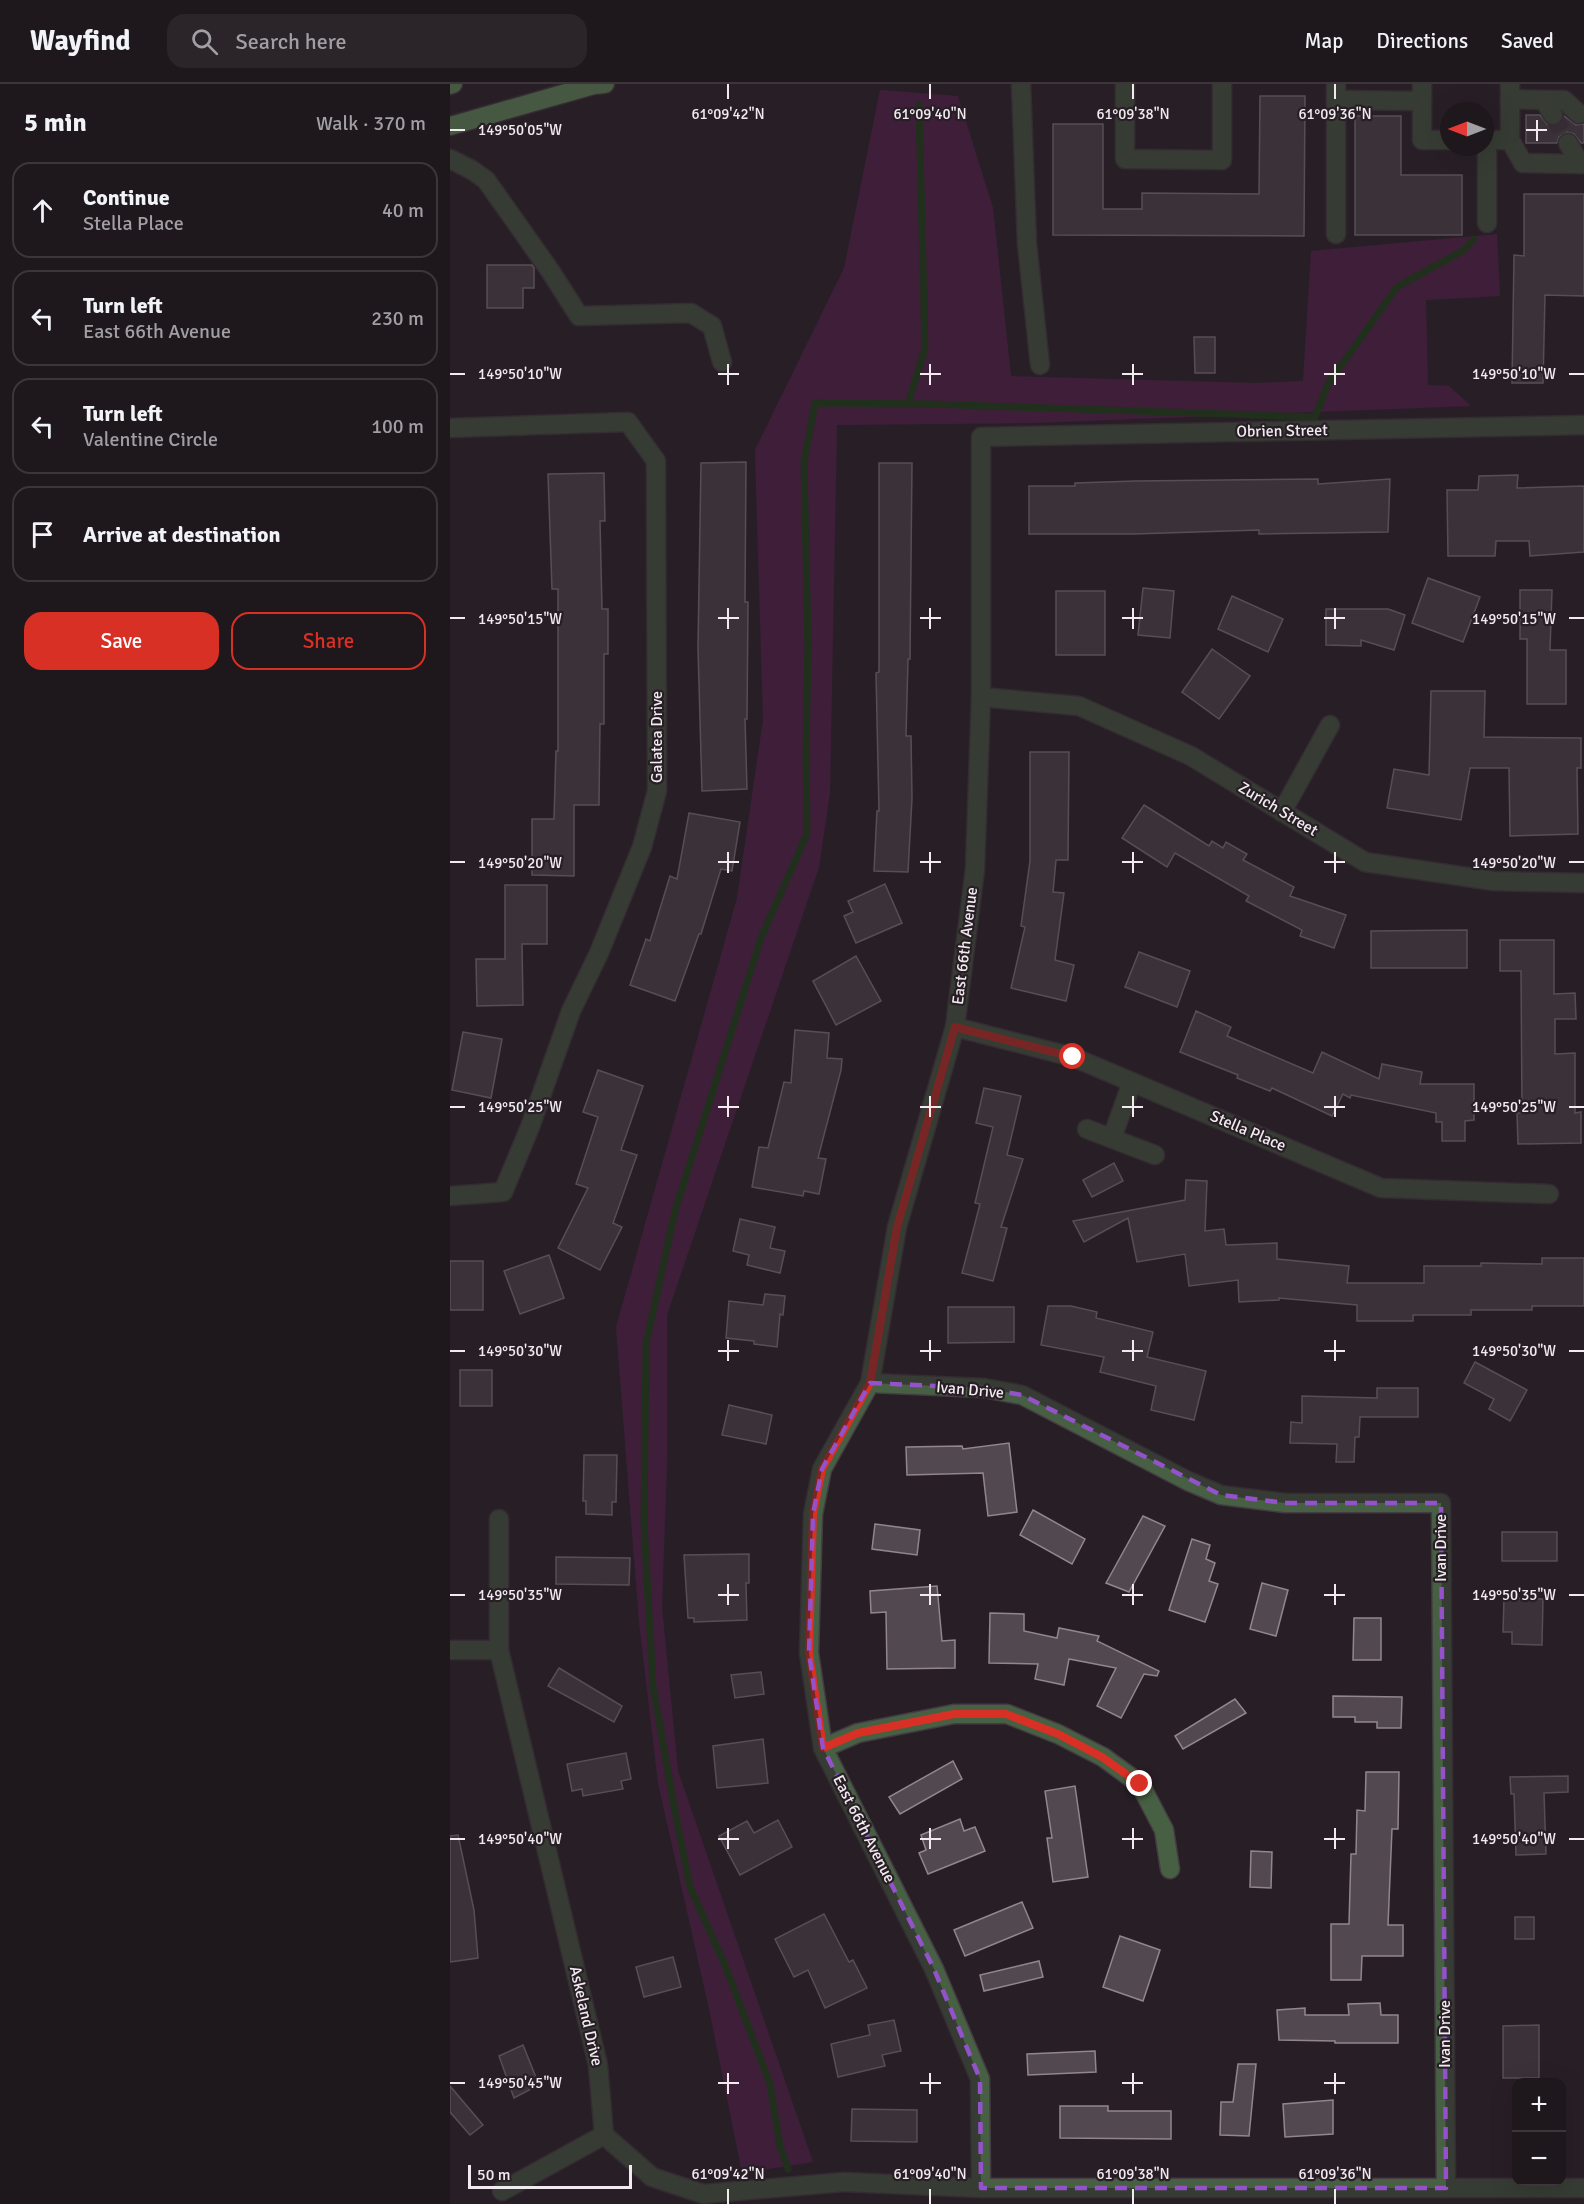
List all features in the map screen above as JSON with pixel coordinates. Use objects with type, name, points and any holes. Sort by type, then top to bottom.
[{"type":"main road","points":[[450,126],[594,85],[605,84]]},
{"type":"street","points":[[1021,84],[1027,244],[1040,365]]},
{"type":"street","points":[[1125,84],[1125,159],[1222,160],[1222,84]]},
{"type":"street","points":[[1579,114],[1564,100],[1549,107],[1510,91],[1510,140],[1523,163],[1582,164]]},
{"type":"street","points":[[1336,234],[1336,92],[1422,92],[1422,140],[1440,140]]},
{"type":"street","points":[[1494,140],[1510,140]]},
{"type":"street","points":[[1568,143],[1582,164]]},
{"type":"street","points":[[1486,156],[1488,223]]},
{"type":"street","points":[[450,159],[486,180],[579,316],[691,313],[712,326],[722,362]]},
{"type":"street","name":"Galatea Drive","points":[[450,428],[628,422],[656,461],[657,790],[642,847],[599,953],[571,1011],[530,1127],[503,1192],[450,1196]]},
{"type":"street","name":"Obrien Street","points":[[981,437],[1584,425]]},
{"type":"street","name":"East 66th Avenue","points":[[981,437],[981,697],[975,869],[955,1027],[897,1227],[870,1383],[822,1469],[813,1514],[809,1653],[823,1748],[934,1969],[980,2079],[981,2188]]},
{"type":"street","name":"Zurich Street","points":[[981,697],[1079,706],[1191,756],[1365,862],[1494,881],[1584,883]]},
{"type":"street","points":[[1282,812],[1330,725]]},
{"type":"street","name":"Stella Place","points":[[955,1027],[1073,1057],[1381,1188],[1549,1194]]},
{"type":"street","points":[[1112,1138],[1132,1082]]},
{"type":"street","points":[[1087,1129],[1155,1155]]},
{"type":"street","name":"Ivan Drive","points":[[870,1383],[984,1388],[1022,1395],[1188,1481],[1221,1495],[1285,1503],[1441,1503],[1446,2188]]},
{"type":"street","name":"Askeland Drive","points":[[499,1519],[499,1650],[598,2065],[604,2135]]},
{"type":"street","points":[[450,1650],[499,1650]]},
{"type":"street","points":[[823,1748],[858,1733],[954,1714],[1006,1714],[1058,1734],[1102,1757],[1140,1784],[1164,1830],[1170,1869]]},
{"type":"street","points":[[502,2191],[604,2135],[652,2177],[703,2193],[844,2182],[981,2188],[1584,2188]]},
{"type":"highlighted area","points":[[870,1383],[984,1388],[1022,1395],[1221,1495],[1285,1503],[1441,1503],[1446,2188],[981,2188],[980,2079],[934,1969],[823,1748],[809,1653],[813,1514],[822,1469]]},
{"type":"shaded area","points":[[880,90],[958,96],[993,208],[1011,376],[1256,383],[1303,381],[1311,251],[1497,234],[1500,296],[1426,300],[1428,385],[1449,386],[1471,406],[1032,423],[837,425],[830,793],[819,867],[667,1315],[667,1461],[662,1607],[678,1771],[813,2162],[742,2173],[709,2009],[658,1783],[639,1622],[616,1327],[737,898],[763,720],[755,450],[844,268]]},
{"type":"building","points":[[1260,96],[1305,96],[1304,236],[1053,235],[1053,124],[1103,124],[1103,209],[1142,209],[1142,193],[1259,194]]},
{"type":"building","points":[[1526,115],[1540,115],[1547,124],[1553,126],[1559,124],[1564,116],[1576,125],[1584,124],[1584,143],[1581,143],[1574,134],[1567,132],[1559,137],[1557,143],[1526,143]]},
{"type":"building","points":[[1355,116],[1401,116],[1401,175],[1462,175],[1462,235],[1355,235]]},
{"type":"building","points":[[1524,194],[1584,194],[1584,296],[1545,295],[1543,383],[1512,383],[1514,255],[1524,256]]},
{"type":"building","points":[[487,265],[532,265],[534,288],[523,288],[523,308],[487,308]]},
{"type":"building","points":[[1194,337],[1215,337],[1215,373],[1195,373]]},
{"type":"building","points":[[746,462],[747,789],[702,791],[698,648],[701,463]]},
{"type":"building","points":[[879,463],[912,463],[910,659],[908,659],[906,736],[911,736],[912,798],[908,872],[874,871],[877,811],[879,811],[876,673],[879,672]]},
{"type":"building","points":[[604,473],[605,521],[600,521],[602,609],[608,609],[608,654],[604,654],[604,724],[600,724],[599,805],[574,805],[574,876],[532,875],[532,819],[554,819],[556,751],[558,751],[558,589],[552,589],[548,474]]},
{"type":"building","points":[[1518,475],[1517,488],[1584,486],[1584,552],[1530,556],[1529,541],[1496,541],[1495,556],[1448,556],[1447,490],[1478,490],[1479,476]]},
{"type":"building","points":[[1318,479],[1318,484],[1390,479],[1388,532],[1259,534],[1259,530],[1133,534],[1029,534],[1029,486],[1075,486],[1075,483],[1135,481]]},
{"type":"building","points":[[1428,578],[1480,597],[1463,642],[1412,623]]},
{"type":"building","points":[[1143,588],[1174,591],[1170,638],[1138,635]]},
{"type":"building","points":[[1520,590],[1552,590],[1550,650],[1566,650],[1566,704],[1527,704],[1527,639],[1520,639]]},
{"type":"building","points":[[1056,591],[1105,591],[1105,655],[1056,655]]},
{"type":"building","points":[[1232,596],[1283,619],[1268,652],[1218,629]]},
{"type":"building","points":[[1326,609],[1388,609],[1405,615],[1394,650],[1361,640],[1361,646],[1326,645]]},
{"type":"building","points":[[1212,649],[1250,676],[1219,719],[1182,692]]},
{"type":"building","points":[[1431,691],[1485,691],[1484,737],[1581,738],[1581,768],[1577,768],[1578,834],[1510,836],[1509,768],[1470,768],[1461,820],[1387,808],[1394,769],[1429,775]]},
{"type":"building","points":[[1030,752],[1069,752],[1068,860],[1056,860],[1053,892],[1064,893],[1055,960],[1074,965],[1066,1001],[1011,988],[1025,927],[1021,926],[1030,861]]},
{"type":"building","points":[[1144,805],[1209,846],[1212,841],[1223,848],[1226,842],[1247,854],[1243,860],[1294,887],[1290,896],[1346,915],[1334,948],[1300,936],[1302,930],[1246,901],[1249,896],[1175,853],[1167,867],[1122,838]]},
{"type":"building","points":[[689,813],[740,822],[732,871],[721,869],[701,934],[699,934],[675,1001],[630,985],[646,939],[650,941],[670,876],[677,879]]},
{"type":"building","points":[[885,884],[902,923],[856,943],[844,916],[853,912],[848,901]]},
{"type":"building","points":[[505,885],[547,885],[547,944],[522,944],[523,1005],[477,1006],[476,959],[505,959]]},
{"type":"building","points":[[1467,930],[1467,968],[1371,968],[1371,931]]},
{"type":"building","points":[[1500,940],[1554,940],[1554,994],[1575,993],[1576,1019],[1555,1019],[1555,1054],[1575,1053],[1575,1113],[1581,1112],[1581,1143],[1518,1144],[1517,1113],[1522,1113],[1521,971],[1500,971]]},
{"type":"building","points":[[1139,952],[1190,971],[1177,1007],[1125,987]]},
{"type":"building","points":[[856,956],[881,1001],[836,1025],[813,981]]},
{"type":"building","points":[[1196,1011],[1231,1027],[1227,1036],[1313,1073],[1322,1052],[1379,1079],[1382,1064],[1422,1072],[1420,1084],[1474,1084],[1474,1120],[1465,1121],[1465,1141],[1442,1141],[1442,1122],[1436,1122],[1436,1113],[1351,1095],[1350,1098],[1343,1094],[1332,1116],[1272,1088],[1270,1091],[1237,1078],[1238,1075],[1180,1052]]},
{"type":"building","points":[[795,1030],[829,1033],[827,1058],[842,1059],[818,1158],[826,1159],[819,1194],[804,1191],[803,1196],[752,1187],[759,1147],[768,1148],[784,1082],[791,1083]]},
{"type":"building","points":[[463,1032],[502,1039],[491,1098],[452,1090]]},
{"type":"building","points":[[598,1070],[643,1086],[621,1150],[637,1155],[613,1223],[622,1227],[600,1270],[558,1248],[588,1188],[576,1184],[598,1117],[583,1112]]},
{"type":"building","points":[[984,1088],[1021,1096],[1007,1155],[1023,1159],[1001,1227],[1007,1228],[993,1281],[962,1273],[980,1204],[975,1203],[993,1127],[976,1123]]},
{"type":"building","points":[[1114,1163],[1123,1181],[1092,1197],[1083,1180]]},
{"type":"building","points":[[1186,1180],[1207,1181],[1205,1231],[1224,1229],[1226,1245],[1277,1243],[1277,1259],[1349,1266],[1347,1283],[1424,1283],[1424,1266],[1481,1266],[1481,1263],[1542,1264],[1542,1258],[1584,1258],[1584,1306],[1532,1306],[1532,1310],[1471,1310],[1471,1315],[1413,1315],[1413,1321],[1357,1321],[1357,1305],[1279,1298],[1279,1300],[1239,1302],[1238,1280],[1189,1286],[1185,1254],[1137,1262],[1128,1218],[1084,1242],[1073,1221],[1185,1200]]},
{"type":"building","points":[[740,1219],[775,1227],[770,1248],[785,1251],[780,1273],[747,1265],[749,1255],[733,1251]]},
{"type":"building","points":[[549,1255],[564,1298],[520,1314],[504,1271]]},
{"type":"building","points":[[450,1261],[483,1261],[483,1310],[450,1310]]},
{"type":"building","points":[[765,1294],[785,1296],[783,1315],[780,1314],[777,1347],[754,1344],[754,1341],[726,1338],[729,1301],[763,1305]]},
{"type":"building","points":[[1048,1306],[1071,1306],[1097,1312],[1096,1318],[1153,1332],[1147,1357],[1206,1371],[1194,1420],[1151,1410],[1156,1386],[1100,1372],[1104,1357],[1041,1345]]},
{"type":"building","points":[[948,1307],[1014,1307],[1014,1342],[948,1343]]},
{"type":"building","points":[[1475,1362],[1527,1390],[1510,1421],[1489,1409],[1494,1399],[1464,1383]]},
{"type":"building","points":[[460,1370],[492,1370],[492,1406],[460,1406]]},
{"type":"building","points":[[1377,1388],[1418,1388],[1418,1417],[1360,1417],[1359,1437],[1355,1437],[1354,1462],[1336,1462],[1337,1444],[1290,1443],[1291,1422],[1302,1423],[1302,1396],[1377,1398]]},
{"type":"building","points":[[729,1405],[772,1415],[766,1444],[722,1435]]},
{"type":"building","points":[[1009,1443],[1017,1512],[988,1516],[983,1473],[907,1475],[906,1447],[962,1446],[963,1449]]},
{"type":"building","points":[[584,1455],[617,1455],[616,1502],[612,1502],[612,1515],[586,1514],[586,1501],[583,1501]]},
{"type":"building","points":[[1033,1510],[1085,1539],[1072,1564],[1020,1535]]},
{"type":"building","points":[[1143,1516],[1165,1526],[1129,1592],[1106,1583]]},
{"type":"building","points":[[875,1524],[920,1530],[917,1555],[872,1549]]},
{"type":"building","points":[[1502,1532],[1557,1532],[1557,1561],[1502,1561]]},
{"type":"building","points":[[1192,1539],[1210,1545],[1206,1559],[1215,1563],[1209,1581],[1218,1584],[1205,1622],[1169,1610]]},
{"type":"building","points":[[749,1554],[749,1583],[746,1583],[747,1620],[694,1622],[694,1618],[688,1618],[684,1555]]},
{"type":"building","points":[[556,1557],[630,1558],[629,1585],[556,1584]]},
{"type":"building","points":[[1262,1583],[1288,1590],[1276,1636],[1250,1629]]},
{"type":"building","points":[[937,1586],[942,1641],[955,1640],[955,1668],[887,1669],[886,1612],[871,1613],[870,1591]]},
{"type":"building","points":[[1504,1598],[1543,1599],[1542,1645],[1512,1644],[1512,1632],[1503,1632]]},
{"type":"building","points":[[990,1613],[1024,1614],[1024,1631],[1057,1638],[1059,1628],[1099,1636],[1097,1641],[1159,1671],[1157,1676],[1144,1674],[1121,1718],[1097,1706],[1116,1668],[1069,1659],[1064,1685],[1035,1679],[1038,1664],[989,1663]]},
{"type":"building","points":[[1354,1618],[1381,1618],[1381,1660],[1353,1660]]},
{"type":"building","points":[[559,1668],[622,1706],[614,1722],[548,1686]]},
{"type":"building","points":[[761,1672],[764,1694],[735,1698],[731,1675]]},
{"type":"building","points":[[1333,1696],[1402,1697],[1401,1728],[1377,1728],[1377,1722],[1355,1722],[1355,1717],[1333,1717]]},
{"type":"building","points":[[1235,1699],[1246,1713],[1183,1749],[1175,1736]]},
{"type":"building","points":[[763,1739],[768,1783],[717,1788],[713,1746]]},
{"type":"building","points":[[626,1753],[631,1779],[621,1781],[623,1789],[583,1796],[582,1789],[572,1791],[567,1764]]},
{"type":"building","points":[[953,1761],[962,1779],[900,1814],[889,1797]]},
{"type":"building","points":[[1366,1772],[1399,1772],[1398,1829],[1392,1829],[1388,1925],[1403,1925],[1403,1956],[1362,1956],[1361,1980],[1331,1980],[1331,1924],[1349,1924],[1351,1854],[1356,1854],[1357,1810],[1365,1811]]},
{"type":"building","points":[[1568,1776],[1568,1792],[1544,1793],[1546,1854],[1516,1855],[1514,1794],[1511,1794],[1510,1777]]},
{"type":"building","points":[[1075,1786],[1088,1877],[1053,1882],[1047,1838],[1052,1838],[1045,1791]]},
{"type":"building","points":[[960,1819],[964,1831],[975,1827],[985,1851],[928,1874],[919,1853],[926,1850],[921,1835]]},
{"type":"building","points":[[778,1820],[792,1847],[740,1875],[719,1836],[747,1821],[754,1833]]},
{"type":"building","points":[[458,1835],[474,1910],[478,1958],[450,1962],[450,1836]]},
{"type":"building","points":[[1251,1851],[1272,1852],[1271,1888],[1250,1887]]},
{"type":"building","points":[[1022,1902],[1033,1928],[965,1956],[954,1930]]},
{"type":"building","points":[[824,1914],[849,1962],[853,1960],[867,1988],[825,2008],[808,1970],[794,1977],[775,1939]]},
{"type":"building","points":[[1515,1917],[1534,1917],[1534,1939],[1515,1939]]},
{"type":"building","points":[[1120,1936],[1160,1950],[1143,2001],[1103,1987]]},
{"type":"building","points":[[673,1957],[681,1987],[644,1997],[636,1967]]},
{"type":"building","points":[[1039,1961],[1043,1977],[984,1991],[980,1975]]},
{"type":"building","points":[[1380,2003],[1381,2015],[1398,2015],[1398,2043],[1279,2040],[1277,2010],[1305,2008],[1305,2015],[1349,2015],[1348,2004]]},
{"type":"building","points":[[894,2020],[901,2051],[882,2055],[885,2066],[838,2077],[831,2044],[870,2035],[868,2025]]},
{"type":"building","points":[[1539,2025],[1539,2078],[1503,2078],[1503,2026]]},
{"type":"building","points":[[523,2045],[539,2085],[514,2098],[499,2056]]},
{"type":"building","points":[[1095,2051],[1096,2072],[1028,2075],[1027,2054]]},
{"type":"building","points":[[1238,2064],[1256,2064],[1249,2136],[1220,2135],[1221,2102],[1233,2102]]},
{"type":"building","points":[[450,2086],[483,2125],[470,2135],[450,2112]]},
{"type":"building","points":[[1333,2100],[1333,2134],[1285,2137],[1283,2104]]},
{"type":"building","points":[[1060,2106],[1108,2106],[1108,2111],[1171,2111],[1171,2139],[1060,2138]]},
{"type":"building","points":[[852,2109],[917,2110],[917,2142],[851,2141]]},
{"type":"waterway","points":[[908,404],[925,348],[919,105]]},
{"type":"waterway","points":[[788,2169],[780,2146],[770,2084],[725,1965],[690,1887],[653,1686],[644,1523],[646,1344],[675,1211],[761,938],[807,834],[808,645],[804,462],[815,403],[930,404],[1315,417],[1328,384],[1397,287],[1464,250],[1474,239]]},
{"type":"tunnel","points":[[1553,115],[1568,143]]},
{"type":"route","points":[[1073,1057],[955,1027],[897,1227],[870,1383],[822,1469],[813,1514],[809,1653],[823,1748],[858,1733],[954,1714],[1006,1714],[1058,1734],[1102,1757],[1140,1784]]}]
